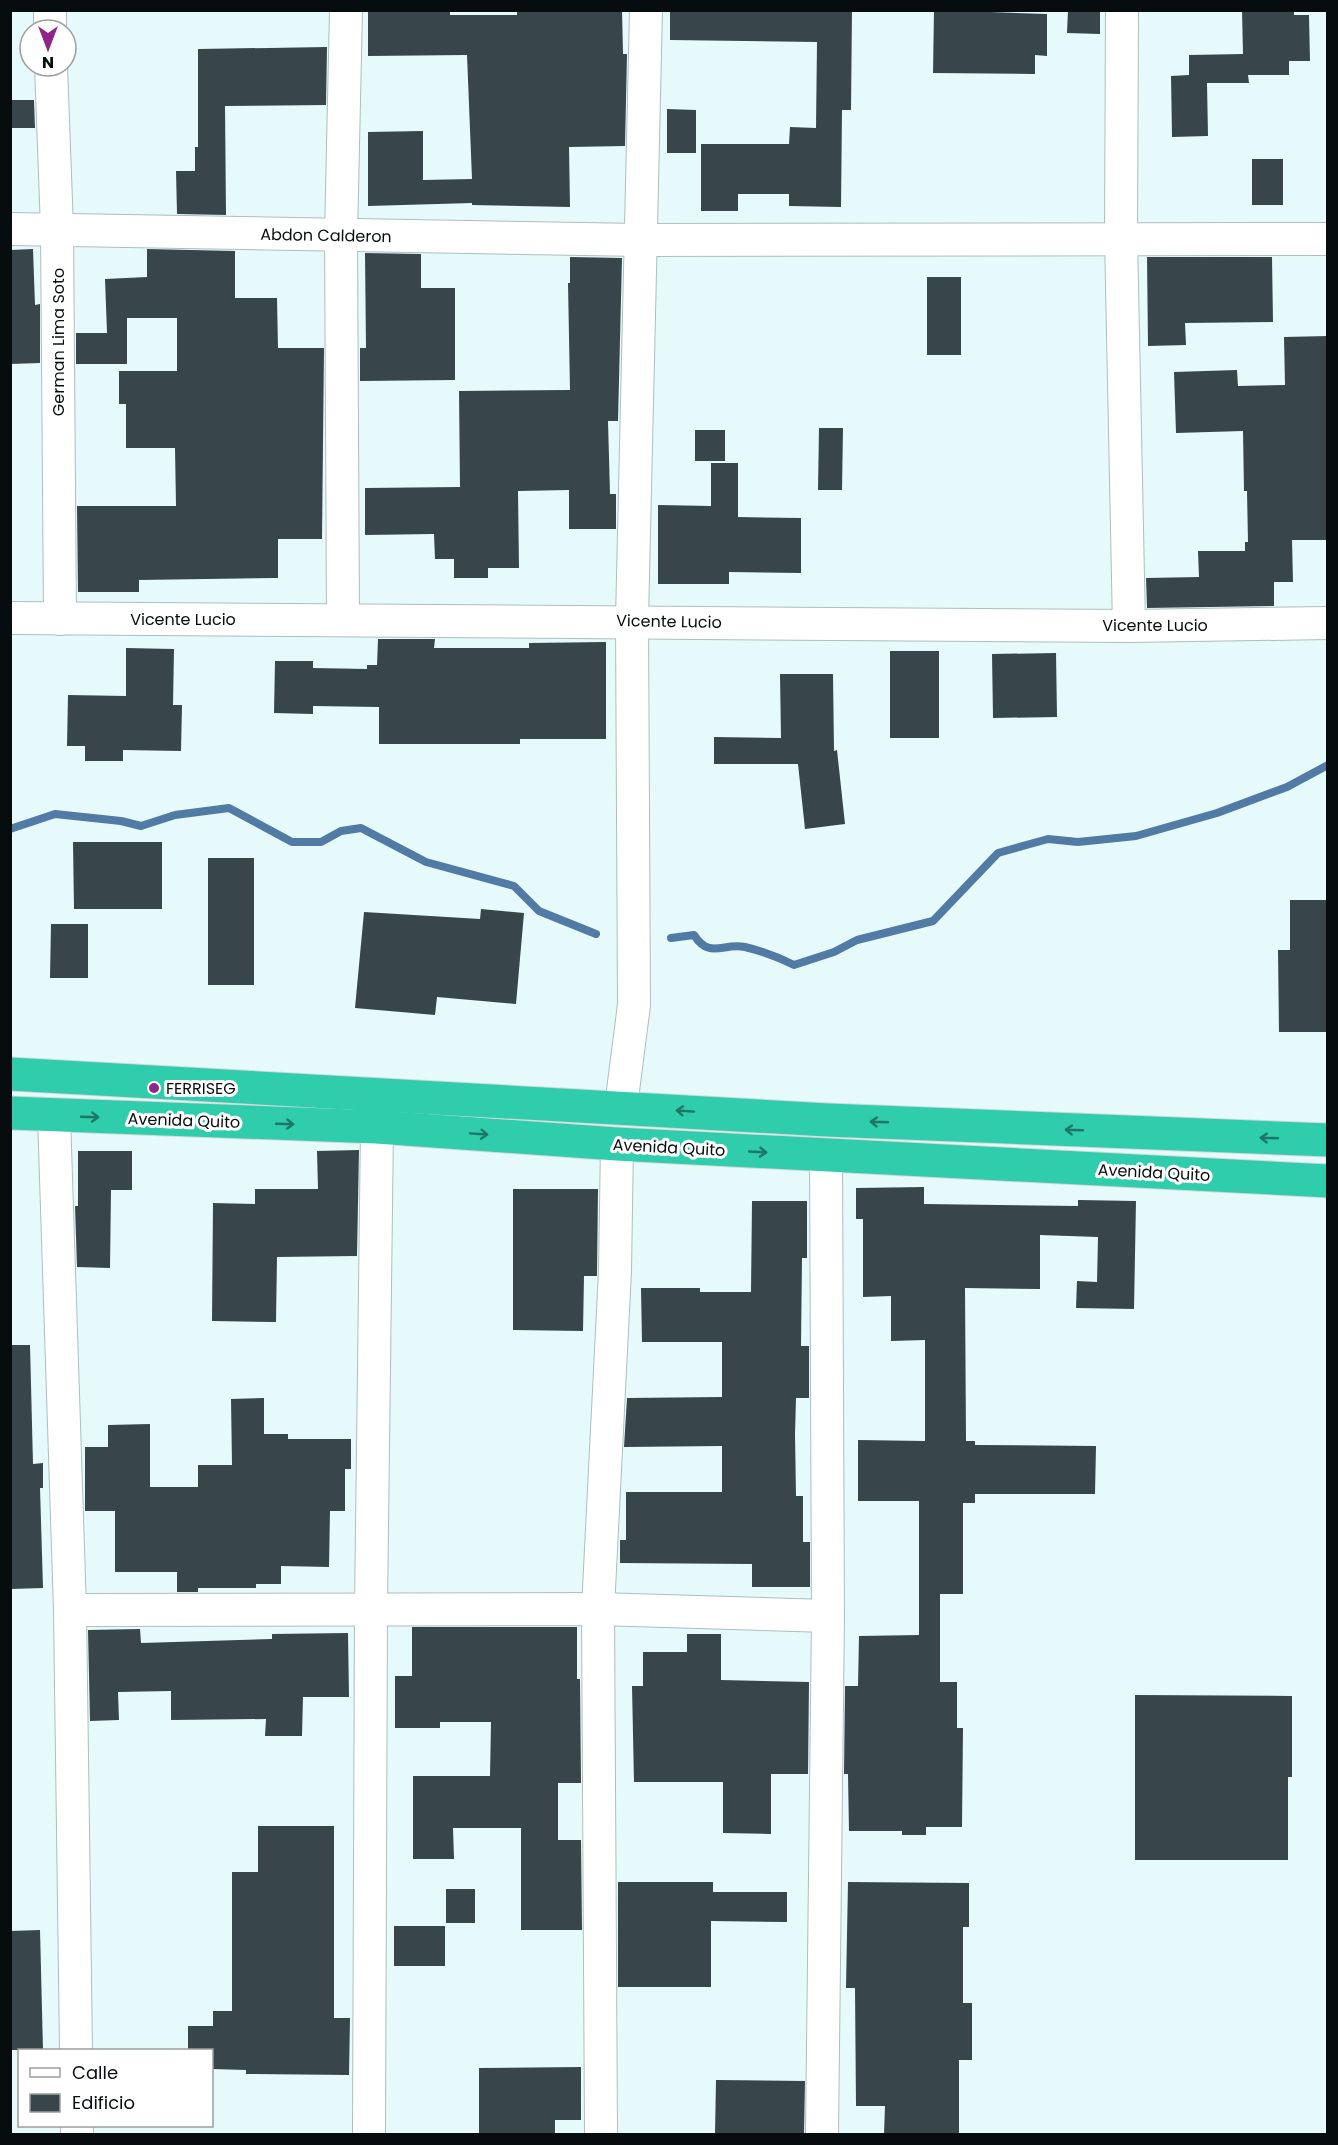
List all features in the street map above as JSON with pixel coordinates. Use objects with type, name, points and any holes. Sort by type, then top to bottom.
[{"type":"highway","points":[[10,1074],[621,1106],[828,1120],[1328,1140]]},
{"type":"highway","name":"Avenida Quito","points":[[10,1113],[377,1127],[617,1144],[1328,1181]]},
{"type":"street","points":[[343,619],[341,236],[346,10]]},
{"type":"street","points":[[621,1106],[634,1005],[632,620],[646,10]]},
{"type":"street","points":[[1122,10],[1121,237],[1129,626]]},
{"type":"street","name":"German Lima Soto","points":[[51,78],[57,229],[60,619]]},
{"type":"street","name":"Abdon Calderon","points":[[10,229],[641,240],[1121,237],[1328,239]]},
{"type":"street","name":"Vicente Lucio","points":[[10,618],[632,620],[1129,626],[1328,623]]},
{"type":"street","points":[[54,1116],[70,1610],[76,2049]]},
{"type":"street","points":[[369,2134],[370,1608],[377,1127]]},
{"type":"street","points":[[601,2134],[598,1609],[615,1271],[617,1144]]},
{"type":"street","points":[[822,2134],[828,1616],[826,1155]]},
{"type":"street","points":[[70,1610],[598,1609],[828,1616]]},
{"type":"building","points":[[368,10],[450,10],[450,15],[517,15],[517,10],[622,10],[623,54],[627,54],[625,146],[569,147],[570,207],[472,205],[472,203],[368,206],[368,132],[423,131],[423,180],[472,179],[467,55],[368,56]]},
{"type":"building","points":[[670,10],[852,10],[851,110],[842,110],[841,207],[789,206],[789,194],[738,194],[738,211],[701,211],[701,144],[789,144],[790,127],[816,128],[817,42],[670,40]]},
{"type":"building","points":[[934,10],[1047,14],[1047,56],[1035,55],[1035,74],[933,73]]},
{"type":"building","points":[[1068,10],[1100,10],[1100,34],[1067,33]]},
{"type":"building","points":[[1242,10],[1294,10],[1294,15],[1309,15],[1310,61],[1289,61],[1289,75],[1248,75],[1249,83],[1207,83],[1208,136],[1172,137],[1171,76],[1189,75],[1189,55],[1243,54]]},
{"type":"building","points":[[327,47],[326,105],[225,106],[226,215],[177,214],[176,171],[195,171],[195,147],[198,147],[198,49]]},
{"type":"building","points":[[10,100],[34,100],[35,128],[10,128]]},
{"type":"building","points":[[667,109],[696,110],[696,153],[667,153]]},
{"type":"building","points":[[1252,159],[1283,159],[1283,205],[1252,205]]},
{"type":"building","points":[[33,249],[35,305],[40,304],[40,363],[10,364],[10,250]]},
{"type":"building","points":[[147,249],[235,251],[235,298],[277,298],[278,348],[324,348],[322,539],[278,539],[278,578],[139,580],[139,592],[78,592],[77,506],[176,506],[175,448],[126,448],[126,404],[119,404],[119,371],[177,371],[177,318],[127,318],[127,364],[76,364],[76,333],[107,333],[105,279],[147,277]]},
{"type":"building","points":[[365,253],[421,254],[421,288],[455,288],[455,380],[360,381],[360,348],[366,348]]},
{"type":"building","points":[[570,257],[622,258],[618,421],[608,421],[610,494],[616,494],[616,529],[569,529],[569,490],[518,491],[519,568],[488,568],[488,578],[454,578],[454,559],[435,559],[434,534],[365,535],[365,488],[460,487],[459,391],[570,390],[568,283],[570,283]]},
{"type":"building","points":[[1147,257],[1272,257],[1273,322],[1185,323],[1186,345],[1148,346]]},
{"type":"building","points":[[927,277],[961,277],[961,355],[927,355]]},
{"type":"building","points":[[1328,336],[1328,540],[1292,540],[1293,582],[1274,582],[1274,606],[1147,608],[1146,578],[1199,577],[1198,551],[1245,551],[1245,542],[1248,542],[1243,431],[1176,433],[1174,372],[1237,370],[1238,386],[1285,385],[1284,337]]},
{"type":"building","points":[[819,428],[843,428],[842,490],[818,490]]},
{"type":"building","points":[[695,430],[725,430],[725,461],[695,461]]},
{"type":"building","points":[[711,463],[738,463],[738,517],[801,518],[801,573],[729,572],[729,584],[658,584],[658,505],[711,506]]},
{"type":"building","points":[[378,639],[435,639],[434,648],[529,648],[529,643],[606,642],[606,739],[520,739],[520,744],[379,744],[379,707],[313,706],[313,714],[274,713],[275,661],[313,661],[313,668],[367,669],[367,665],[377,665]]},
{"type":"building","points":[[126,648],[174,649],[173,705],[182,705],[181,751],[123,750],[123,761],[85,761],[85,746],[67,746],[68,695],[126,696]]},
{"type":"building","points":[[890,651],[939,651],[939,738],[890,738]]},
{"type":"building","points":[[1056,653],[1057,717],[993,718],[992,654]]},
{"type":"building","points":[[780,674],[833,674],[834,751],[837,750],[845,824],[805,829],[798,764],[714,764],[714,737],[781,738]]},
{"type":"building","points":[[73,842],[162,842],[162,909],[74,909]]},
{"type":"building","points":[[208,858],[254,858],[254,985],[208,985]]},
{"type":"building","points":[[1290,900],[1328,900],[1328,1032],[1279,1032],[1278,950],[1290,950]]},
{"type":"building","points":[[481,909],[524,913],[516,1004],[437,997],[435,1015],[355,1008],[364,912],[480,919]]},
{"type":"building","points":[[51,924],[88,924],[88,978],[50,978]]},
{"type":"building","points":[[359,1150],[357,1256],[277,1257],[276,1322],[212,1321],[213,1203],[255,1204],[255,1189],[318,1189],[317,1151]]},
{"type":"building","points":[[78,1151],[132,1151],[132,1190],[111,1190],[110,1268],[77,1267],[75,1206],[78,1206]]},
{"type":"building","points":[[924,1187],[924,1204],[1078,1206],[1078,1200],[1136,1201],[1134,1309],[1076,1308],[1077,1281],[1097,1282],[1098,1237],[1040,1235],[1040,1289],[965,1288],[966,1441],[975,1441],[975,1445],[1096,1446],[1095,1494],[975,1494],[975,1503],[963,1503],[963,1594],[940,1594],[940,1682],[957,1682],[957,1728],[963,1728],[962,1827],[926,1827],[926,1835],[902,1835],[902,1831],[849,1831],[848,1774],[844,1774],[845,1686],[858,1686],[859,1636],[919,1635],[919,1501],[858,1501],[858,1440],[925,1441],[925,1340],[891,1341],[891,1296],[863,1297],[863,1219],[856,1219],[856,1188]]},
{"type":"building","points":[[513,1189],[598,1189],[597,1276],[584,1276],[583,1331],[513,1330]]},
{"type":"building","points":[[752,1201],[807,1201],[807,1258],[802,1258],[801,1346],[809,1346],[809,1398],[796,1398],[795,1434],[796,1496],[803,1496],[803,1542],[810,1542],[810,1587],[752,1587],[752,1564],[620,1563],[620,1540],[626,1540],[626,1492],[722,1492],[722,1446],[624,1447],[627,1398],[722,1397],[722,1342],[642,1342],[641,1288],[700,1288],[700,1292],[751,1292]]},
{"type":"building","points":[[10,1345],[30,1345],[33,1464],[43,1463],[43,1488],[40,1488],[43,1588],[11,1589]]},
{"type":"building","points":[[264,1398],[264,1434],[288,1434],[288,1439],[351,1439],[351,1469],[345,1469],[345,1511],[330,1511],[329,1567],[281,1566],[281,1584],[256,1584],[256,1588],[198,1588],[198,1592],[177,1592],[177,1572],[115,1572],[115,1511],[85,1511],[85,1447],[108,1447],[108,1425],[150,1424],[150,1487],[198,1487],[198,1465],[232,1465],[231,1399]]},
{"type":"building","points":[[412,1627],[577,1627],[581,1783],[558,1783],[558,1840],[581,1840],[582,1930],[521,1930],[521,1828],[453,1828],[454,1859],[413,1859],[413,1776],[490,1776],[491,1722],[440,1722],[440,1728],[395,1728],[395,1676],[412,1676]]},
{"type":"building","points":[[140,1629],[141,1643],[272,1639],[272,1634],[348,1633],[349,1697],[303,1697],[302,1736],[265,1736],[266,1719],[171,1720],[171,1691],[118,1692],[119,1720],[90,1721],[88,1630]]},
{"type":"building","points":[[687,1634],[721,1634],[721,1680],[809,1682],[808,1774],[771,1774],[771,1834],[723,1833],[723,1782],[634,1782],[632,1686],[643,1686],[643,1652],[687,1652]]},
{"type":"building","points":[[1135,1695],[1292,1696],[1292,1777],[1288,1777],[1288,1860],[1135,1860]]},
{"type":"building","points":[[258,1826],[334,1826],[334,2018],[350,2018],[349,2075],[246,2074],[246,2070],[213,2069],[213,2049],[188,2049],[188,2026],[213,2026],[213,2011],[232,2011],[232,1872],[258,1872]]},
{"type":"building","points":[[618,1882],[713,1882],[713,1892],[787,1892],[787,1922],[711,1921],[711,1987],[618,1987]]},
{"type":"building","points":[[848,1882],[969,1883],[969,1927],[963,1927],[963,2003],[972,2003],[972,2060],[959,2060],[959,2134],[884,2134],[885,2106],[856,2106],[855,1988],[846,1988]]},
{"type":"building","points":[[446,1889],[475,1889],[475,1923],[446,1923]]},
{"type":"building","points":[[394,1926],[445,1926],[445,1966],[394,1966]]},
{"type":"building","points":[[40,1930],[43,2049],[10,2050],[10,1931]]},
{"type":"building","points":[[581,2067],[581,2120],[555,2120],[555,2134],[479,2134],[479,2068]]},
{"type":"building","points":[[716,2080],[805,2081],[804,2134],[715,2134]]},
{"type":"waterway","points":[[671,938],[694,935],[706,947],[745,947],[770,954],[794,965],[834,952],[857,940],[933,921],[998,853],[1048,839],[1078,842],[1136,836],[1217,813],[1287,787],[1328,765]]},
{"type":"waterway","points":[[10,829],[55,814],[121,821],[141,826],[175,815],[229,808],[292,842],[321,842],[341,831],[361,828],[426,862],[514,886],[539,911],[596,934]]},
{"type":"place","name":"FERRISEG","points":[[154,1088]]}]
